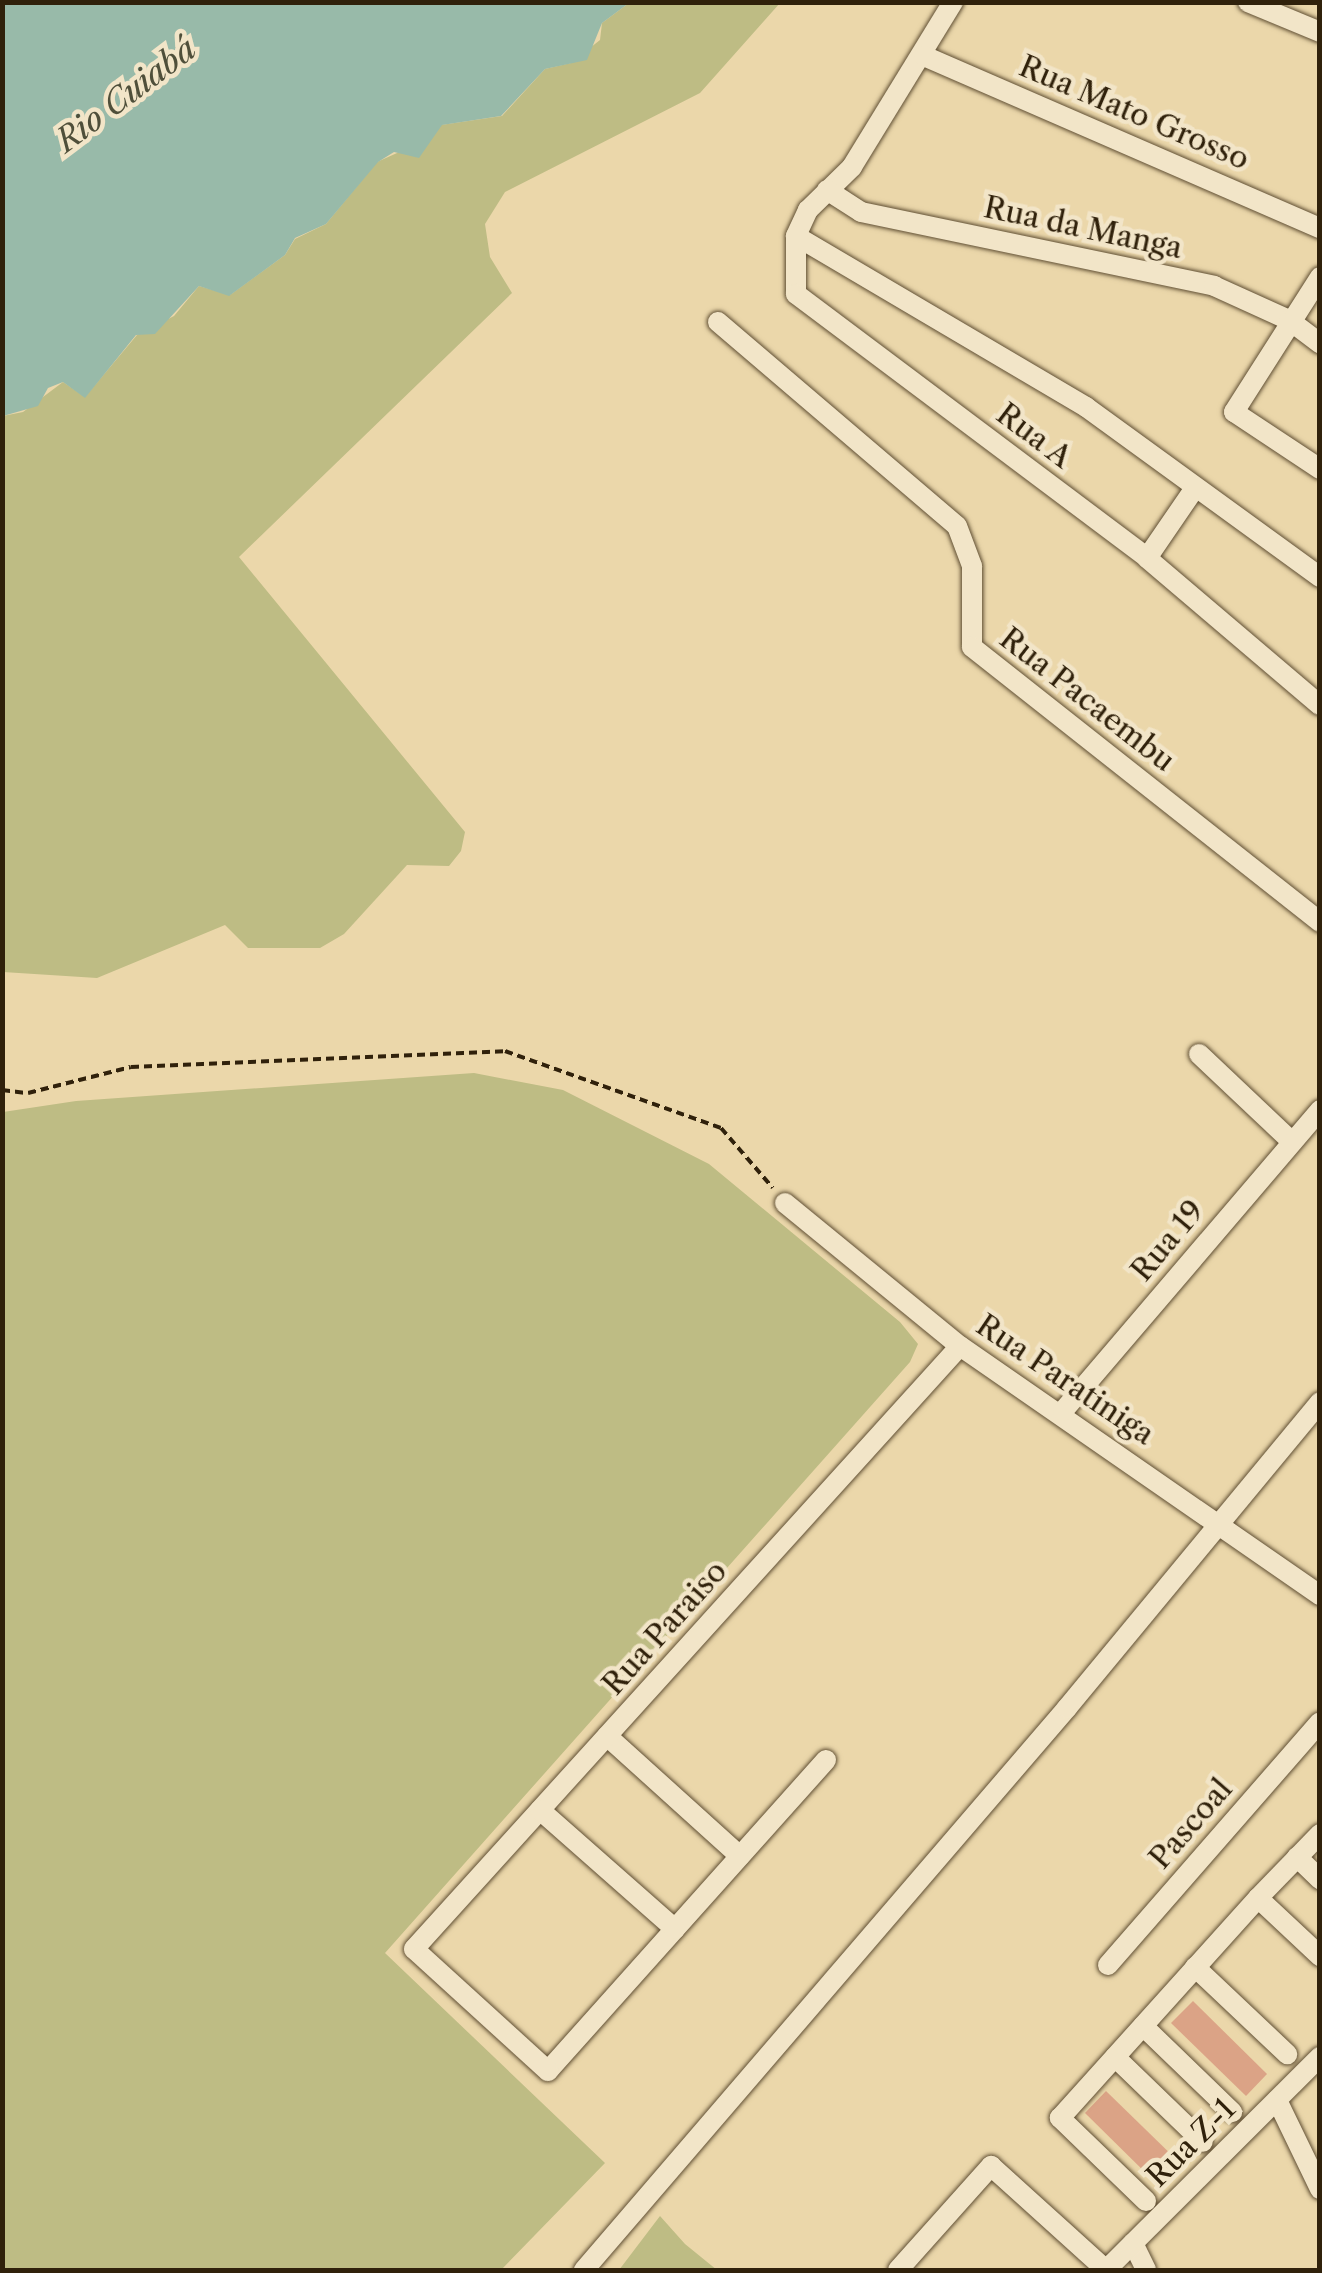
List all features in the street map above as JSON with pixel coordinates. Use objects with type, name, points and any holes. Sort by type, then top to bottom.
[{"type":"street","points":[[953,2],[924,56],[852,167],[827,190],[796,236],[1086,407],[1320,577]]},
{"type":"street","points":[[1248,2],[1320,32]]},
{"type":"street","name":"Rua Mato Grosso","points":[[924,56],[1320,228]]},
{"type":"street","name":"Rua da Manga","points":[[827,190],[861,212],[1214,286],[1289,320],[1320,344]]},
{"type":"street","name":"Rua A","points":[[796,236],[796,294],[1147,558],[1320,705]]},
{"type":"street","points":[[1320,278],[1289,320],[1234,412],[1320,469]]},
{"type":"street","name":"Rua Pacaembu","points":[[718,322],[957,526],[972,566],[972,647],[1320,922]]},
{"type":"street","points":[[1147,558],[1195,488]]},
{"type":"street","points":[[1200,1054],[1292,1142]]},
{"type":"street","name":"Rua 19","points":[[1063,1411],[1320,1110]]},
{"type":"street","name":"Rua Paratiniga","points":[[786,1203],[960,1346],[1063,1411],[1320,1595]]},
{"type":"street","name":"Rua Paraiso","points":[[675,1929],[548,2071],[414,1949],[960,1346]]},
{"type":"street","points":[[584,2270],[1220,1526],[1320,1402]]},
{"type":"street","name":"Pascoal","points":[[1108,1965],[1320,1722]]},
{"type":"street","points":[[607,1736],[740,1856]]},
{"type":"street","points":[[540,1810],[675,1929],[826,1760]]},
{"type":"street","points":[[1146,2201],[1060,2118],[1320,1834]]},
{"type":"street","points":[[1297,1857],[1320,1878]]},
{"type":"street","points":[[1258,1898],[1320,1956]]},
{"type":"street","points":[[1195,1968],[1286,2054]]},
{"type":"street","points":[[1143,2026],[1232,2112]]},
{"type":"street","points":[[1115,2057],[1203,2142]]},
{"type":"street","name":"Rua Z-1","points":[[1106,2270],[1320,2058]]},
{"type":"street","points":[[1277,2100],[1320,2189]]},
{"type":"street","points":[[898,2270],[991,2166],[1106,2270]]},
{"type":"street","points":[[1134,2243],[1146,2270]]},
{"type":"path","points":[[2,1090],[28,1092],[131,1067],[505,1051],[721,1128],[786,1203]]},
{"type":"shaded area","points":[[629,3],[780,3],[700,93],[505,192],[485,224],[490,257],[512,293],[239,557],[465,832],[461,851],[449,866],[407,865],[344,934],[320,948],[248,948],[225,925],[97,978],[3,972],[3,416],[23,412],[63,382],[85,397],[137,335],[174,316],[199,286],[230,295],[285,255],[295,239],[326,224],[377,162],[426,140],[441,125],[502,116],[545,69],[571,63],[600,40],[602,23]]},
{"type":"shaded area","points":[[474,1073],[563,1090],[709,1164],[900,1322],[918,1344],[910,1362],[385,1953],[605,2163],[501,2270],[3,2270],[3,1112],[76,1101]]},
{"type":"shaded area","points":[[660,2216],[685,2244],[717,2270],[619,2270]]},
{"type":"water","name":"Rio Cuiabá","points":[[3,2],[629,3],[602,23],[587,60],[545,69],[501,116],[442,125],[419,158],[394,152],[378,162],[326,224],[295,238],[285,255],[229,296],[199,286],[155,334],[136,335],[85,398],[63,382],[48,388],[38,406],[3,416]]},
{"type":"building","points":[[1193,2001],[1267,2074],[1246,2096],[1171,2023]]},
{"type":"building","points":[[1106,2091],[1181,2164],[1159,2186],[1085,2113]]}]
